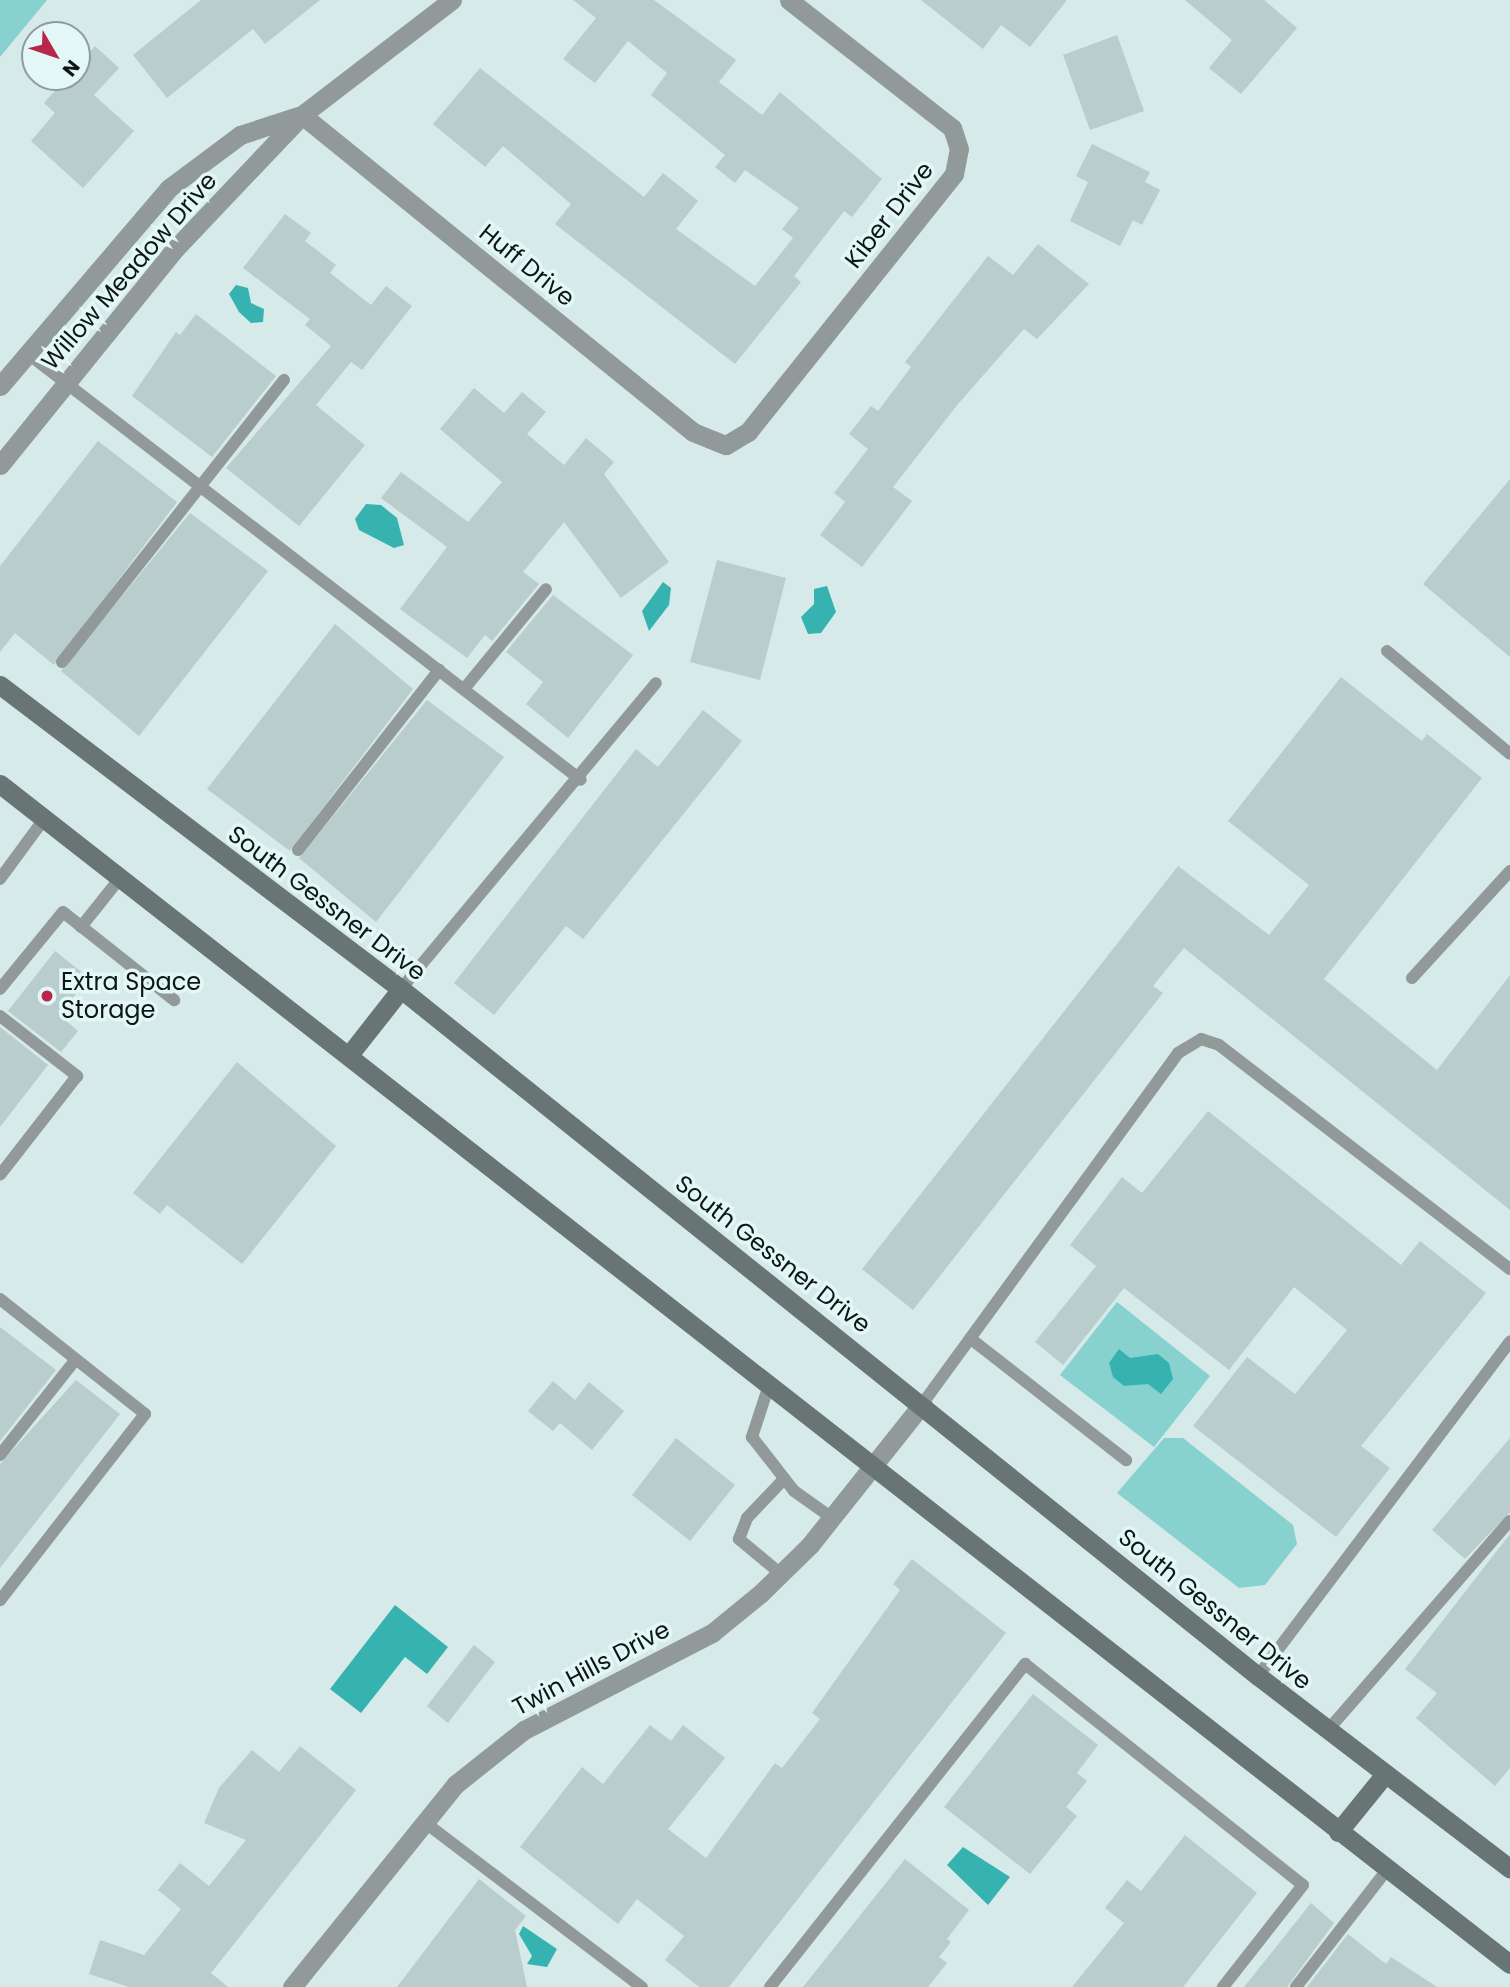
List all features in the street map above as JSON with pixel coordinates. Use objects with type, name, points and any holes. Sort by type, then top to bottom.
[{"type":"main road","name":"South Gessner Drive","points":[[0,685],[401,989],[923,1404],[1258,1676],[1510,1869]]},
{"type":"main road","points":[[0,784],[349,1055],[871,1470],[1386,1871],[1510,1964]]},
{"type":"main road","points":[[349,1055],[401,989]]},
{"type":"main road","points":[[1338,1832],[1384,1774]]},
{"type":"street","name":"Willow Meadow Drive","points":[[0,465],[173,251],[302,114],[452,0]]},
{"type":"street","name":"Kiber Drive","points":[[726,445],[748,432],[954,174],[959,149],[952,128],[789,0]]},
{"type":"street","name":"Willow Meadow Drive","points":[[0,386],[169,188],[240,135],[302,114]]},
{"type":"street","name":"Huff Drive","points":[[302,114],[693,432],[726,445]]},
{"type":"street","name":"Twin Hills Drive","points":[[292,1987],[423,1821],[456,1784],[524,1730],[712,1633],[781,1574],[832,1518],[923,1404]]},
{"type":"lane","points":[[27,353],[67,380],[581,780]]},
{"type":"lane","points":[[62,662],[284,380]]},
{"type":"lane","points":[[464,689],[546,589]]},
{"type":"lane","points":[[1387,651],[1510,754]]},
{"type":"lane","points":[[298,850],[439,670]]},
{"type":"lane","points":[[401,989],[581,780],[656,682]]},
{"type":"lane","points":[[0,879],[44,819]]},
{"type":"lane","points":[[1412,978],[1510,871]]},
{"type":"lane","points":[[81,927],[120,878]]},
{"type":"lane","points":[[0,989],[63,912],[174,1000]]},
{"type":"lane","points":[[0,1016],[77,1076],[0,1175]]},
{"type":"lane","points":[[923,1404],[1178,1053],[1201,1039],[1219,1045],[1510,1269]]},
{"type":"lane","points":[[0,1600],[145,1414],[76,1359],[3,1307]]},
{"type":"lane","points":[[971,1339],[1126,1460]]},
{"type":"lane","points":[[1258,1676],[1510,1341]]},
{"type":"lane","points":[[0,1455],[76,1359]]},
{"type":"lane","points":[[768,1388],[752,1437],[784,1479],[832,1518]]},
{"type":"lane","points":[[781,1574],[739,1539],[747,1518],[784,1479]]},
{"type":"lane","points":[[1328,1730],[1510,1521]]},
{"type":"lane","points":[[770,1987],[1025,1664],[1303,1885],[1223,1987]]},
{"type":"lane","points":[[423,1821],[642,1987]]},
{"type":"lane","points":[[1296,1987],[1386,1871]]},
{"type":"shaded area","points":[[0,0],[47,0],[30,21],[21,21],[21,32],[0,57]]},
{"type":"shaded area","points":[[236,285],[248,288],[251,303],[264,309],[263,322],[251,323],[239,312],[229,294]]},
{"type":"shaded area","points":[[366,504],[381,505],[397,518],[404,545],[394,548],[359,530],[355,519]]},
{"type":"shaded area","points":[[663,582],[671,588],[669,605],[649,631],[642,611]]},
{"type":"shaded area","points":[[827,586],[836,612],[821,633],[808,634],[801,617],[814,604],[814,589]]},
{"type":"shaded area","points":[[1117,1302],[1210,1376],[1154,1447],[1060,1375]]},
{"type":"shaded area","points":[[1119,1349],[1130,1358],[1158,1354],[1169,1363],[1173,1379],[1161,1394],[1148,1384],[1124,1386],[1113,1377],[1109,1363]]},
{"type":"shaded area","points":[[1164,1438],[1183,1438],[1293,1525],[1297,1544],[1265,1585],[1239,1588],[1117,1493]]},
{"type":"shaded area","points":[[395,1605],[448,1647],[427,1674],[405,1657],[361,1713],[330,1689]]},
{"type":"shaded area","points":[[963,1847],[1010,1877],[988,1905],[947,1865]]},
{"type":"shaded area","points":[[523,1926],[557,1949],[547,1967],[527,1964],[532,1956],[519,1934]]},
{"type":"building","points":[[201,0],[320,0],[265,44],[253,29],[167,98],[133,55]]},
{"type":"building","points":[[573,0],[654,0],[736,60],[719,82],[762,115],[780,92],[882,179],[852,217],[844,211],[794,276],[801,282],[735,364],[555,224],[571,204],[503,146],[485,167],[433,124],[480,68],[644,197],[663,173],[698,201],[676,229],[755,286],[793,238],[782,229],[799,208],[745,170],[735,183],[715,167],[725,155],[651,95],[667,73],[628,41],[595,83],[563,59],[596,18]]},
{"type":"building","points":[[921,0],[1067,0],[1030,47],[1001,25],[983,49]]},
{"type":"building","points":[[1185,0],[1264,0],[1297,28],[1241,94],[1209,68],[1232,40]]},
{"type":"building","points":[[1117,35],[1144,111],[1090,130],[1063,55]]},
{"type":"building","points":[[95,46],[119,68],[94,95],[134,131],[83,188],[31,141],[55,113],[44,103],[55,91],[91,91],[91,50]]},
{"type":"building","points":[[1092,144],[1150,172],[1145,182],[1160,190],[1142,225],[1133,220],[1120,246],[1070,221],[1088,182],[1076,176]]},
{"type":"building","points":[[285,214],[311,233],[305,241],[336,265],[330,273],[371,305],[386,286],[412,306],[362,370],[351,362],[316,405],[365,445],[299,526],[226,468],[331,346],[305,325],[310,319],[243,268]]},
{"type":"building","points":[[1038,244],[1089,284],[1037,339],[1024,329],[958,404],[893,487],[912,501],[862,567],[820,535],[845,502],[834,493],[868,449],[849,434],[871,406],[878,411],[911,367],[905,362],[988,256],[1013,275]]},
{"type":"building","points":[[196,314],[276,376],[212,457],[132,396],[176,332],[180,335]]},
{"type":"building","points":[[474,388],[504,413],[522,392],[546,412],[527,434],[564,465],[586,438],[614,462],[604,474],[669,562],[621,598],[564,522],[523,572],[539,584],[492,641],[485,635],[467,658],[400,609],[447,547],[381,498],[401,472],[468,522],[502,482],[440,429]]},
{"type":"building","points":[[98,441],[177,502],[54,665],[15,633],[0,652],[0,566]]},
{"type":"building","points":[[1510,479],[1510,657],[1423,584]]},
{"type":"building","points":[[190,513],[268,571],[139,736],[61,671]]},
{"type":"building","points":[[717,560],[786,578],[760,680],[690,662]]},
{"type":"building","points":[[553,595],[633,655],[568,738],[526,704],[543,682],[506,652]]},
{"type":"building","points":[[335,624],[413,689],[290,851],[207,789]]},
{"type":"building","points":[[1341,677],[1422,741],[1427,734],[1482,778],[1324,979],[1437,1070],[1510,975],[1510,1210],[1184,948],[1153,986],[1163,993],[913,1310],[862,1269],[1178,866],[1269,935],[1309,885],[1228,821]]},
{"type":"building","points":[[427,700],[504,757],[376,922],[299,858]]},
{"type":"building","points":[[703,710],[742,741],[583,939],[566,926],[494,1015],[454,983],[636,749],[658,767]]},
{"type":"building","name":"Extra Space Storage","points":[[55,951],[89,978],[59,1015],[78,1031],[61,1052],[8,1011]]},
{"type":"building","points":[[0,1027],[48,1065],[0,1127]]},
{"type":"building","points":[[237,1062],[336,1146],[242,1264],[167,1205],[160,1214],[133,1193]]},
{"type":"building","points":[[1208,1111],[1401,1265],[1420,1241],[1486,1293],[1361,1446],[1390,1468],[1336,1537],[1193,1426],[1247,1357],[1295,1394],[1347,1330],[1294,1287],[1229,1370],[1124,1288],[1063,1365],[1035,1342],[1096,1266],[1070,1245],[1122,1177],[1142,1193]]},
{"type":"building","points":[[0,1327],[56,1370],[0,1441]]},
{"type":"building","points":[[76,1380],[120,1414],[0,1568],[0,1464]]},
{"type":"building","points":[[553,1381],[575,1400],[589,1382],[624,1411],[592,1450],[560,1423],[553,1431],[528,1411]]},
{"type":"building","points":[[676,1438],[735,1485],[690,1541],[632,1495]]},
{"type":"building","points":[[1510,1438],[1510,1512],[1465,1559],[1432,1530]]},
{"type":"building","points":[[1510,1534],[1510,1768],[1495,1786],[1416,1718],[1437,1693],[1405,1669]]},
{"type":"building","points":[[912,1559],[1006,1633],[729,1987],[699,1987],[665,1960],[684,1936],[637,1899],[618,1924],[520,1847],[582,1767],[603,1784],[650,1725],[671,1741],[683,1725],[725,1758],[668,1829],[706,1858],[775,1763],[782,1768],[820,1719],[812,1713],[900,1590],[893,1584]]},
{"type":"building","points":[[474,1645],[495,1662],[448,1723],[427,1706]]},
{"type":"building","points":[[1033,1694],[1098,1745],[1077,1773],[1087,1781],[1066,1807],[1077,1816],[1030,1874],[944,1807]]},
{"type":"building","points":[[300,1746],[356,1790],[211,1973],[228,1987],[129,1987],[89,1974],[100,1940],[144,1955],[181,1909],[158,1890],[180,1863],[209,1886],[246,1840],[204,1823],[219,1788],[252,1750],[279,1772]]},
{"type":"building","points":[[1185,1835],[1257,1893],[1183,1987],[1072,1987],[1124,1923],[1105,1908],[1127,1880],[1141,1891]]},
{"type":"building","points":[[905,1859],[969,1910],[947,1939],[951,1942],[939,1957],[947,1963],[928,1987],[803,1987]]},
{"type":"building","points":[[479,1879],[526,1916],[515,1930],[527,1987],[397,1987]]},
{"type":"building","points":[[1311,1903],[1334,1923],[1287,1987],[1244,1987]]},
{"type":"building","points":[[1348,1934],[1386,1964],[1391,1957],[1437,1987],[1307,1987]]},
{"type":"place","name":"Extra Space Storage","points":[[47,996]]}]
